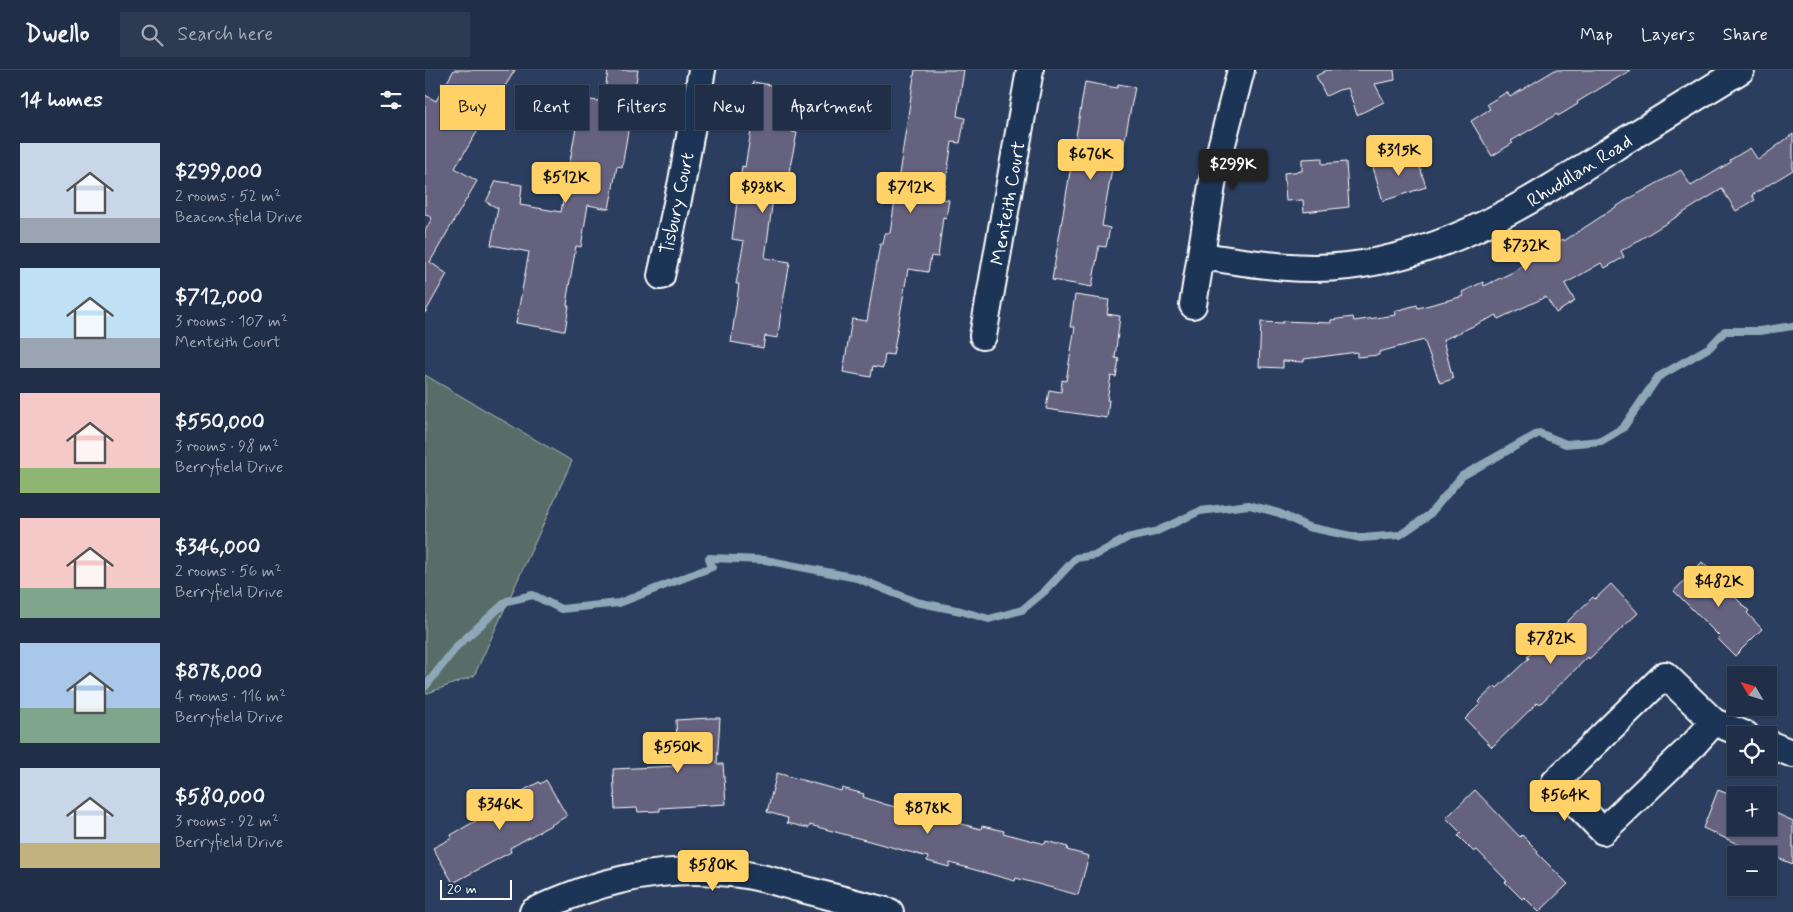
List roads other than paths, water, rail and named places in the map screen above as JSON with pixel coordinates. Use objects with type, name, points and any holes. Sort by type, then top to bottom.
[{"type":"street","name":"Tisbury Court","points":[[661,276],[682,181],[703,70]]},
{"type":"street","name":"Menteith Court","points":[[983,336],[1031,70]]},
{"type":"street","points":[[1193,306],[1213,180],[1241,70]]},
{"type":"street","name":"Rhuddlan Road","points":[[1202,256],[1252,263],[1313,268],[1348,266],[1415,253],[1481,227],[1527,203],[1741,70]]},
{"type":"street","points":[[1714,722],[1694,744],[1603,831],[1555,782],[1665,675],[1714,722],[1727,727]]},
{"type":"street","points":[[1777,747],[1793,754]]},
{"type":"street","points":[[533,912],[577,892],[631,877],[659,873],[712,871],[740,874],[767,880],[890,912]]},
{"type":"waterway","points":[[425,687],[457,646],[507,601],[533,595],[561,609],[619,603],[712,567],[709,558],[765,560],[857,578],[916,602],[989,619],[1022,610],[1045,591],[1076,558],[1096,555],[1127,538],[1155,532],[1200,511],[1249,505],[1279,513],[1308,527],[1361,538],[1400,535],[1429,515],[1462,476],[1539,433],[1566,444],[1601,441],[1623,428],[1658,377],[1710,347],[1725,331],[1759,331],[1793,326]]}]
